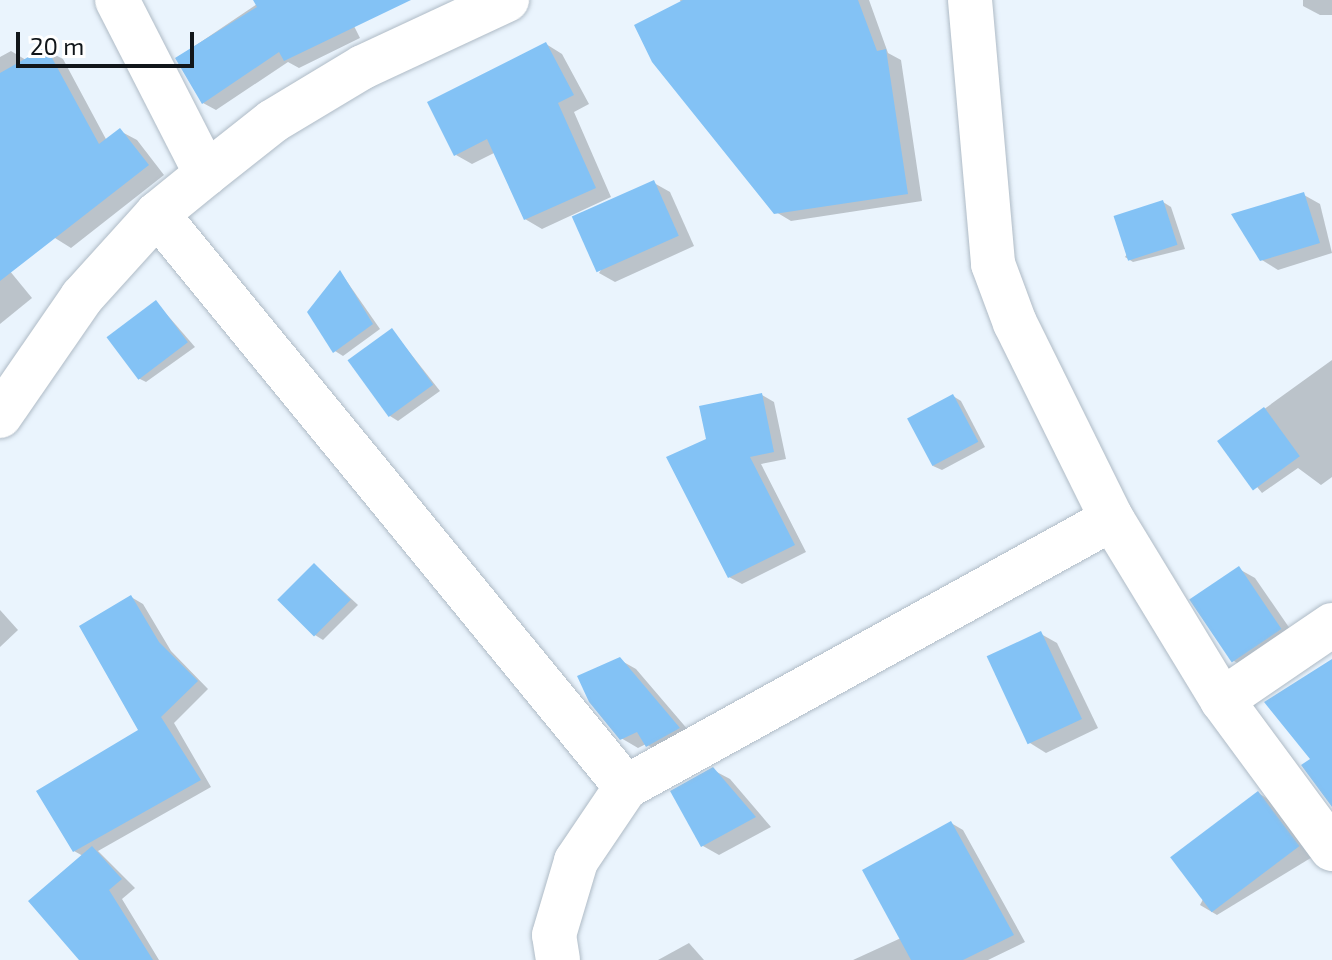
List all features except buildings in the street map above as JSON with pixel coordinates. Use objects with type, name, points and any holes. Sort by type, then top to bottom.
[{"type":"street","points":[[117,0],[206,174]]},
{"type":"street","points":[[0,416],[82,297],[157,214],[273,121],[363,67],[507,0]]},
{"type":"street","points":[[970,0],[993,264],[1015,323],[1112,519],[1222,700],[1332,849]]},
{"type":"street","points":[[157,214],[626,787]]},
{"type":"street","points":[[558,960],[554,935],[576,861],[626,787],[1112,519]]},
{"type":"street","points":[[1222,700],[1332,625]]}]
